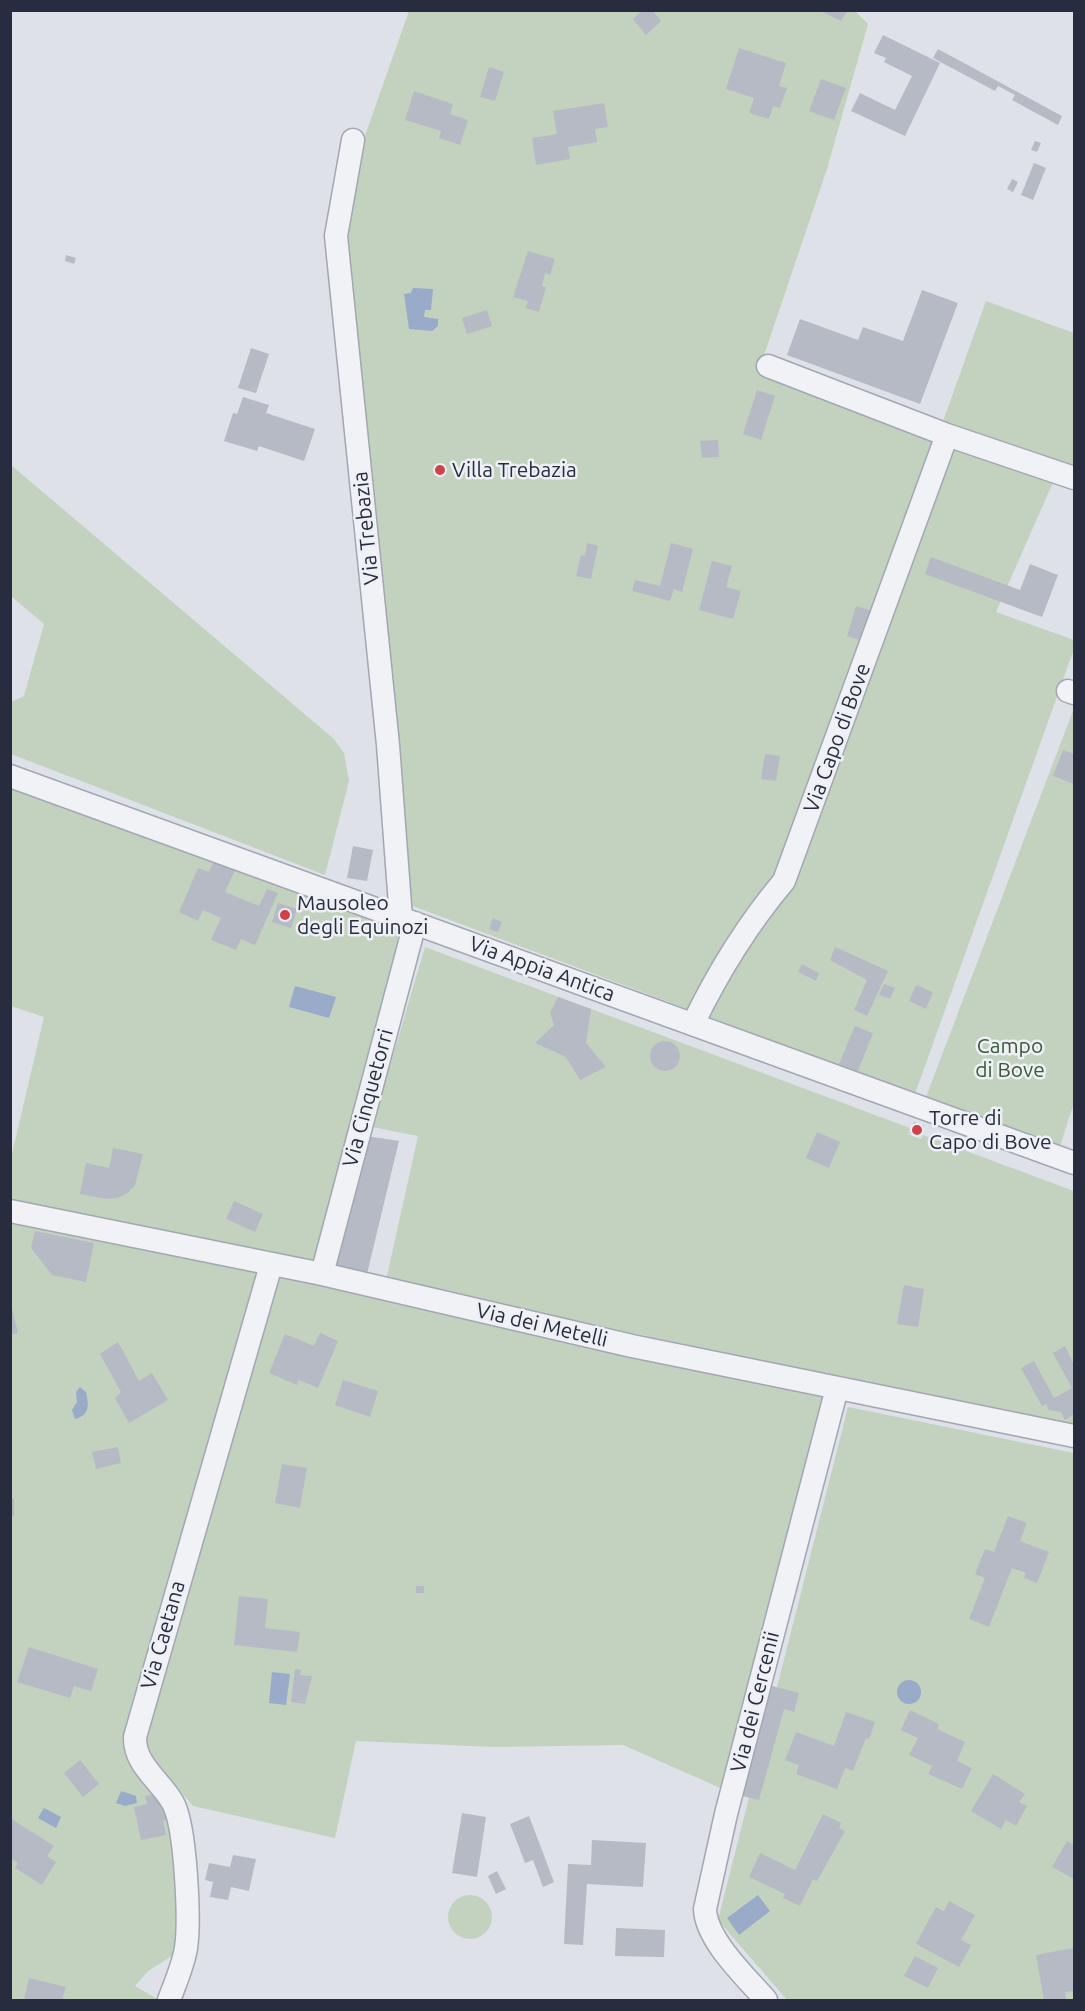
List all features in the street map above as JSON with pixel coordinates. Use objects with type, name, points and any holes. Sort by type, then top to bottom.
[{"type":"street","name":"Via Trebazia","points":[[352,140],[336,236],[389,759],[408,920]]},
{"type":"street","points":[[768,366],[946,435],[1074,478]]},
{"type":"street","name":"Via Capo di Bove","points":[[693,1024],[727,958],[758,912],[784,880],[946,435]]},
{"type":"street","name":"Via Appia Antica","points":[[10,776],[1074,1162]]},
{"type":"street","name":"Via Cinquetorri","points":[[322,1274],[408,920]]},
{"type":"street","name":"Via dei Metelli","points":[[10,1211],[322,1274],[633,1346],[1074,1436]]},
{"type":"street","name":"Via Caetana","points":[[169,2001],[184,1957],[187,1937],[181,1829],[173,1802],[139,1757],[135,1737],[272,1265]]},
{"type":"street","name":"Via dei Cercenii","points":[[766,2001],[719,1943],[705,1920],[705,1909],[729,1806],[837,1388]]},
{"type":"green space","points":[[854,10],[868,24],[827,169],[758,373],[1054,480],[996,612],[1074,640],[1074,649],[915,1094],[410,905],[344,236],[360,150],[409,11]]},
{"type":"green space","points":[[986,301],[1074,333],[1074,472],[942,424]]},
{"type":"green space","points":[[11,465],[334,739],[344,753],[349,781],[325,875],[11,754],[11,702],[24,696],[44,624],[11,596]]},
{"type":"green space","name":"Campo di Bove","points":[[1074,708],[1074,1103],[1060,1146],[926,1097]]},
{"type":"green space","points":[[11,784],[406,929],[316,1265],[11,1199],[11,1158],[44,1017],[11,1006]]},
{"type":"green space","points":[[425,947],[910,1128],[908,1134],[921,1139],[923,1135],[1074,1191],[1074,1428],[386,1280],[418,1136],[372,1127]]},
{"type":"green space","points":[[10,1215],[447,1308],[825,1398],[725,1790],[623,1745],[494,1747],[356,1741],[335,1838],[193,1806],[139,1742],[165,1790],[186,1947],[148,1971],[135,1986],[159,2000],[11,2000]]},
{"type":"green space","points":[[848,1407],[1074,1453],[1074,2000],[787,2000],[718,1920]]},
{"type":"green space","points":[[470,1895],[478,1896],[486,1901],[491,1909],[491,1925],[486,1933],[478,1938],[470,1939],[462,1938],[454,1933],[449,1925],[448,1917],[449,1909],[454,1901],[462,1896]]},
{"type":"water","points":[[413,288],[433,289],[431,310],[425,310],[424,317],[438,319],[438,326],[432,331],[409,329],[404,294],[411,293]]},
{"type":"water","points":[[295,986],[336,997],[329,1018],[289,1007]]},
{"type":"water","points":[[80,1387],[86,1392],[87,1409],[83,1415],[75,1419],[72,1410],[77,1402],[76,1392]]},
{"type":"water","points":[[272,1672],[290,1674],[286,1705],[269,1703]]},
{"type":"water","points":[[904,1680],[914,1680],[921,1687],[921,1697],[914,1704],[904,1704],[897,1697],[897,1687]]},
{"type":"water","points":[[121,1791],[136,1796],[137,1803],[125,1806],[116,1803]]},
{"type":"water","points":[[44,1808],[61,1817],[56,1828],[38,1818]]},
{"type":"water","points":[[758,1895],[770,1911],[739,1935],[727,1918]]},
{"type":"building","points":[[643,10],[652,10],[661,21],[646,35],[633,19]]},
{"type":"building","points":[[818,10],[848,10],[841,21]]},
{"type":"building","points":[[883,35],[940,63],[905,136],[851,111],[860,93],[895,110],[912,76],[884,62],[886,58],[874,53]]},
{"type":"building","points":[[739,48],[786,63],[779,86],[787,88],[780,108],[773,106],[769,119],[749,113],[754,98],[726,89]]},
{"type":"building","points":[[938,49],[1062,116],[1058,125],[1012,100],[1015,95],[998,86],[995,91],[933,58]]},
{"type":"building","points":[[489,67],[504,72],[495,101],[480,97]]},
{"type":"building","points":[[821,79],[846,88],[834,120],[809,111]]},
{"type":"building","points":[[414,91],[453,104],[450,114],[468,120],[460,145],[439,138],[441,131],[405,120]]},
{"type":"building","points":[[604,103],[608,127],[595,129],[597,142],[568,147],[570,159],[536,165],[532,138],[557,134],[553,111]]},
{"type":"building","points":[[1035,141],[1041,143],[1037,152],[1031,150]]},
{"type":"building","points":[[1034,163],[1046,168],[1033,200],[1021,195]]},
{"type":"building","points":[[1012,179],[1018,182],[1013,192],[1007,189]]},
{"type":"building","points":[[528,251],[555,259],[550,275],[545,273],[542,286],[546,287],[539,312],[526,308],[528,301],[513,297]]},
{"type":"building","points":[[66,255],[76,258],[74,264],[65,261]]},
{"type":"building","points":[[922,290],[958,303],[920,404],[787,355],[800,319],[858,340],[863,327],[903,341]]},
{"type":"building","points":[[487,310],[492,326],[467,334],[462,318]]},
{"type":"building","points":[[251,348],[269,354],[256,393],[238,388]]},
{"type":"building","points":[[757,390],[775,396],[761,440],[743,434]]},
{"type":"building","points":[[243,397],[269,405],[266,413],[315,429],[304,461],[259,446],[257,451],[224,441],[233,413],[237,414]]},
{"type":"building","points":[[718,440],[719,457],[702,458],[700,441]]},
{"type":"building","points":[[587,543],[598,546],[591,579],[576,576],[581,555],[585,556]]},
{"type":"building","points":[[671,543],[693,549],[682,592],[674,589],[670,601],[632,591],[635,580],[660,586]]},
{"type":"building","points":[[931,557],[1020,590],[1030,564],[1058,575],[1042,617],[925,574]]},
{"type":"building","points":[[712,561],[732,566],[726,587],[741,591],[733,619],[699,610]]},
{"type":"building","points":[[856,606],[875,612],[866,642],[847,636]]},
{"type":"building","points":[[1063,750],[1074,754],[1074,784],[1053,776]]},
{"type":"building","points":[[765,754],[780,756],[776,781],[761,779]]},
{"type":"building","points":[[353,846],[373,850],[367,881],[347,878]]},
{"type":"building","points":[[214,861],[235,870],[225,892],[259,906],[267,889],[278,893],[255,945],[241,939],[236,950],[211,940],[221,918],[203,910],[198,921],[179,912],[198,868],[209,872]]},
{"type":"building","name":"Mausoleo degli Equinozi","points":[[278,903],[297,909],[291,928],[272,922]]},
{"type":"building","points":[[493,918],[502,922],[498,932],[489,929]]},
{"type":"building","points":[[835,947],[888,971],[867,1016],[854,1010],[867,980],[830,960]]},
{"type":"building","points":[[802,964],[819,973],[816,981],[798,972]]},
{"type":"building","points":[[884,984],[895,988],[890,999],[879,995]]},
{"type":"building","points":[[916,985],[933,992],[926,1009],[909,1001]]},
{"type":"building","points":[[558,997],[591,1009],[586,1043],[606,1067],[580,1080],[566,1057],[535,1043],[554,1025],[550,1013]]},
{"type":"building","points":[[855,1026],[873,1033],[858,1071],[839,1064]]},
{"type":"building","points":[[665,1041],[676,1045],[680,1056],[676,1067],[665,1071],[654,1067],[650,1056],[654,1045]]},
{"type":"building","name":"Torre di Capo di Bove","points":[[914,1122],[924,1126],[920,1137],[909,1133]]},
{"type":"building","points":[[817,1132],[840,1142],[829,1168],[806,1158]]},
{"type":"building","points":[[366,1136],[399,1141],[366,1278],[334,1270]]},
{"type":"building","points":[[113,1148],[143,1154],[135,1185],[128,1193],[117,1198],[106,1199],[80,1194],[86,1163],[109,1168]]},
{"type":"building","points":[[234,1201],[263,1214],[255,1232],[226,1219]]},
{"type":"building","points":[[35,1231],[94,1243],[86,1282],[52,1275],[31,1248]]},
{"type":"building","points":[[904,1285],[924,1289],[918,1327],[897,1324]]},
{"type":"building","points":[[10,1301],[18,1333],[10,1335]]},
{"type":"building","points":[[320,1333],[338,1341],[318,1388],[299,1380],[297,1385],[269,1373],[285,1334],[314,1346]]},
{"type":"building","points":[[118,1342],[139,1381],[152,1373],[168,1400],[129,1423],[115,1398],[121,1392],[100,1354]]},
{"type":"building","points":[[1065,1346],[1074,1365],[1074,1414],[1065,1420],[1061,1412],[1049,1410],[1046,1404],[1042,1406],[1021,1368],[1034,1361],[1054,1398],[1072,1388],[1053,1353]]},
{"type":"building","points":[[343,1380],[378,1391],[370,1417],[335,1405]]},
{"type":"building","points":[[118,1447],[121,1463],[96,1469],[92,1452]]},
{"type":"building","points":[[282,1464],[307,1468],[300,1508],[275,1503]]},
{"type":"building","points":[[10,1499],[14,1499],[14,1516],[10,1516]]},
{"type":"building","points":[[1008,1516],[1027,1523],[1020,1541],[1049,1552],[1037,1583],[1024,1578],[1026,1573],[1012,1568],[989,1627],[969,1619],[985,1578],[975,1574],[985,1549],[994,1552]]},
{"type":"building","points":[[416,1586],[424,1586],[424,1593],[416,1593]]},
{"type":"building","points":[[239,1596],[268,1599],[265,1628],[300,1632],[297,1652],[234,1645]]},
{"type":"building","points":[[29,1647],[98,1669],[91,1691],[74,1686],[70,1698],[17,1682]]},
{"type":"building","points":[[295,1669],[301,1670],[300,1675],[312,1676],[305,1704],[291,1702]]},
{"type":"building","points":[[772,1686],[799,1693],[794,1712],[784,1709],[759,1800],[742,1796]]},
{"type":"building","points":[[910,1710],[939,1724],[937,1729],[965,1742],[957,1761],[972,1768],[962,1789],[928,1774],[932,1766],[909,1755],[918,1738],[901,1730]]},
{"type":"building","points":[[846,1712],[875,1722],[853,1771],[845,1768],[837,1789],[796,1774],[799,1765],[785,1760],[796,1732],[834,1746]]},
{"type":"building","points":[[80,1760],[99,1784],[83,1797],[64,1773]]},
{"type":"building","points":[[993,1774],[1025,1794],[1019,1802],[1027,1806],[1016,1826],[1006,1820],[1001,1829],[971,1811]]},
{"type":"building","points":[[162,1793],[167,1820],[163,1821],[166,1835],[141,1840],[134,1807],[147,1804],[145,1796]]},
{"type":"building","points":[[462,1813],[486,1817],[477,1877],[452,1873]]},
{"type":"building","points":[[823,1814],[841,1823],[839,1828],[845,1831],[817,1881],[813,1879],[800,1906],[783,1898],[785,1894],[749,1877],[760,1853],[795,1870]]},
{"type":"building","points":[[529,1816],[554,1882],[543,1887],[533,1860],[525,1863],[510,1824]]},
{"type":"building","points":[[10,1818],[54,1846],[47,1856],[56,1862],[42,1885],[15,1868],[18,1863],[10,1858]]},
{"type":"building","points":[[592,1840],[646,1843],[643,1887],[587,1884],[583,1945],[564,1944],[568,1864],[591,1865]]},
{"type":"building","points":[[1067,1841],[1074,1845],[1074,1879],[1052,1867]]},
{"type":"building","points":[[233,1855],[256,1859],[249,1891],[231,1887],[228,1900],[210,1897],[213,1882],[205,1880],[209,1863],[230,1867]]},
{"type":"building","points":[[497,1871],[506,1889],[496,1894],[488,1876]]},
{"type":"building","points":[[949,1901],[975,1915],[961,1940],[971,1945],[959,1967],[916,1944],[936,1907],[944,1911]]},
{"type":"building","points":[[616,1928],[665,1930],[664,1957],[615,1956]]},
{"type":"building","points":[[1073,1948],[1074,1991],[1065,1992],[1066,2000],[1044,2000],[1036,1955]]},
{"type":"building","points":[[915,1956],[938,1968],[928,1988],[904,1976]]},
{"type":"building","points":[[29,1978],[66,1987],[62,2000],[24,2000]]},
{"type":"place","name":"Villa Trebazia","points":[[440,470]]},
{"type":"place","name":"Mausoleo degli Equinozi","points":[[285,915]]},
{"type":"place","name":"Torre di Capo di Bove","points":[[917,1130]]}]
